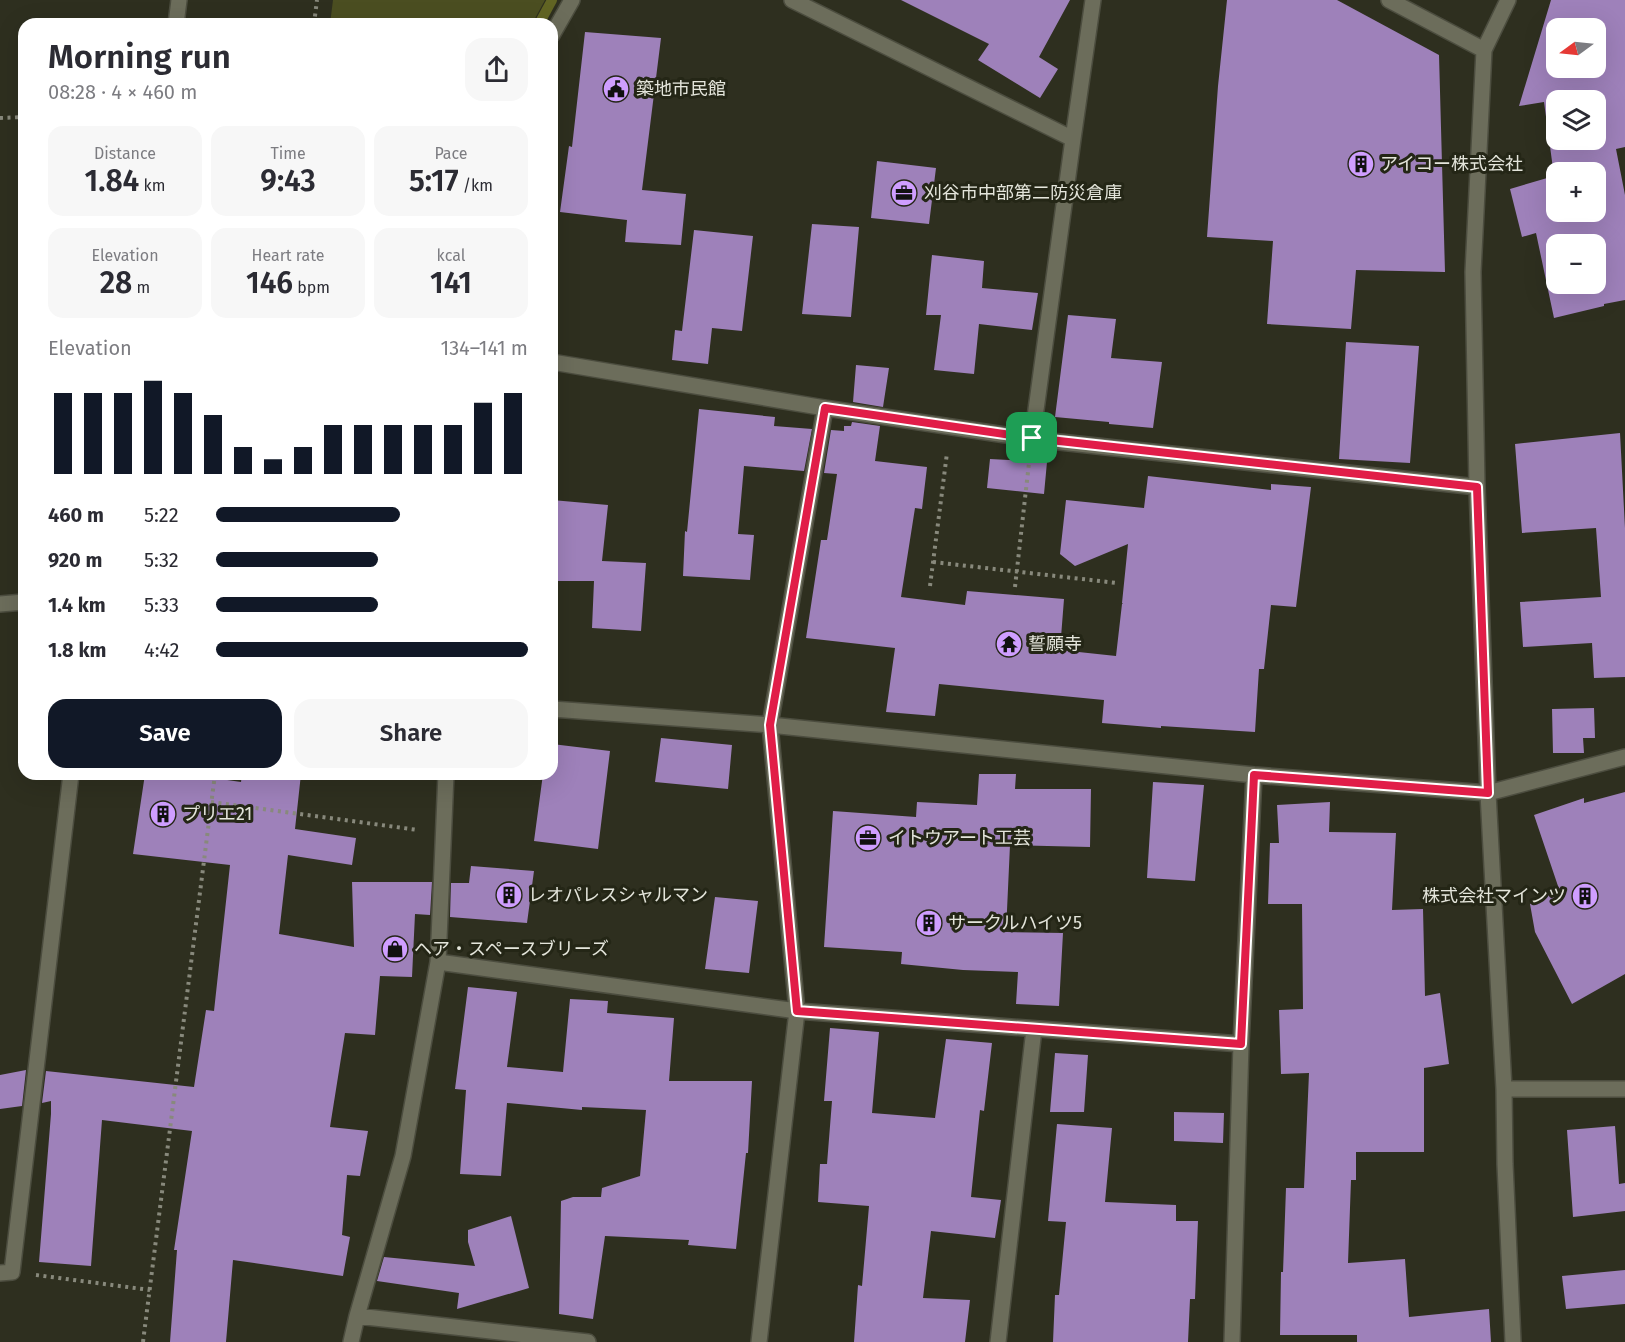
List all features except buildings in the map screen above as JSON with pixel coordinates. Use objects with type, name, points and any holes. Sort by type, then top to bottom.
[{"type":"street","points":[[177,18],[179,0]]},
{"type":"street","points":[[558,24],[572,0]]},
{"type":"street","points":[[792,0],[1073,139]]},
{"type":"street","points":[[1032,438],[1093,0]]},
{"type":"street","points":[[1389,0],[1484,50]]},
{"type":"street","points":[[1508,0],[1484,50],[1473,272],[1477,487],[1488,793],[1504,1089],[1513,1342]]},
{"type":"street","points":[[558,363],[950,427],[1477,487]]},
{"type":"street","points":[[759,1342],[797,1011],[770,725],[825,408]]},
{"type":"street","points":[[0,604],[18,602]]},
{"type":"street","points":[[558,709],[770,725],[1254,775],[1488,793],[1625,757]]},
{"type":"street","points":[[1232,1342],[1241,1044],[1254,775]]},
{"type":"street","points":[[6,1273],[70,780]]},
{"type":"street","points":[[351,1342],[403,1156],[438,962],[446,780]]},
{"type":"street","points":[[438,962],[797,1011],[1241,1044]]},
{"type":"street","points":[[998,1342],[1034,1029]]},
{"type":"street","points":[[1504,1089],[1625,1089]]},
{"type":"street","points":[[357,1316],[588,1342]]},
{"type":"path","points":[[315,18],[317,0]]},
{"type":"path","points":[[0,118],[18,117]]},
{"type":"path","points":[[930,586],[950,427]]},
{"type":"path","points":[[1016,586],[1032,438]]},
{"type":"path","points":[[933,562],[1117,583]]},
{"type":"path","points":[[143,1342],[214,780]]},
{"type":"path","points":[[211,802],[443,833]]},
{"type":"path","points":[[6,1273],[150,1290]]},
{"type":"green space","points":[[333,0],[545,0],[535,18],[331,18]]},
{"type":"waterway","points":[[542,18],[552,0]]},
{"type":"place","name":"築地市民館","points":[[616,89]]},
{"type":"place","name":"アイコー株式会社","points":[[1361,164]]},
{"type":"place","name":"刈谷市中部第二防災倉庫","points":[[904,193]]},
{"type":"place","name":"誓願寺","points":[[1009,644]]},
{"type":"place","name":"プリエ21","points":[[163,814]]},
{"type":"place","name":"イトウアート工芸","points":[[868,838]]},
{"type":"place","name":"レオパレスシャルマン","points":[[509,895]]},
{"type":"place","name":"株式会社マインツ","points":[[1585,896]]},
{"type":"place","name":"サークルハイツ5","points":[[929,923]]},
{"type":"place","name":"ヘア・スペースブリーズ","points":[[395,949]]},
{"type":"route","points":[[825,408],[1032,438],[1477,487],[1488,793],[1254,775],[1241,1044],[797,1011],[770,725],[825,408]]}]
